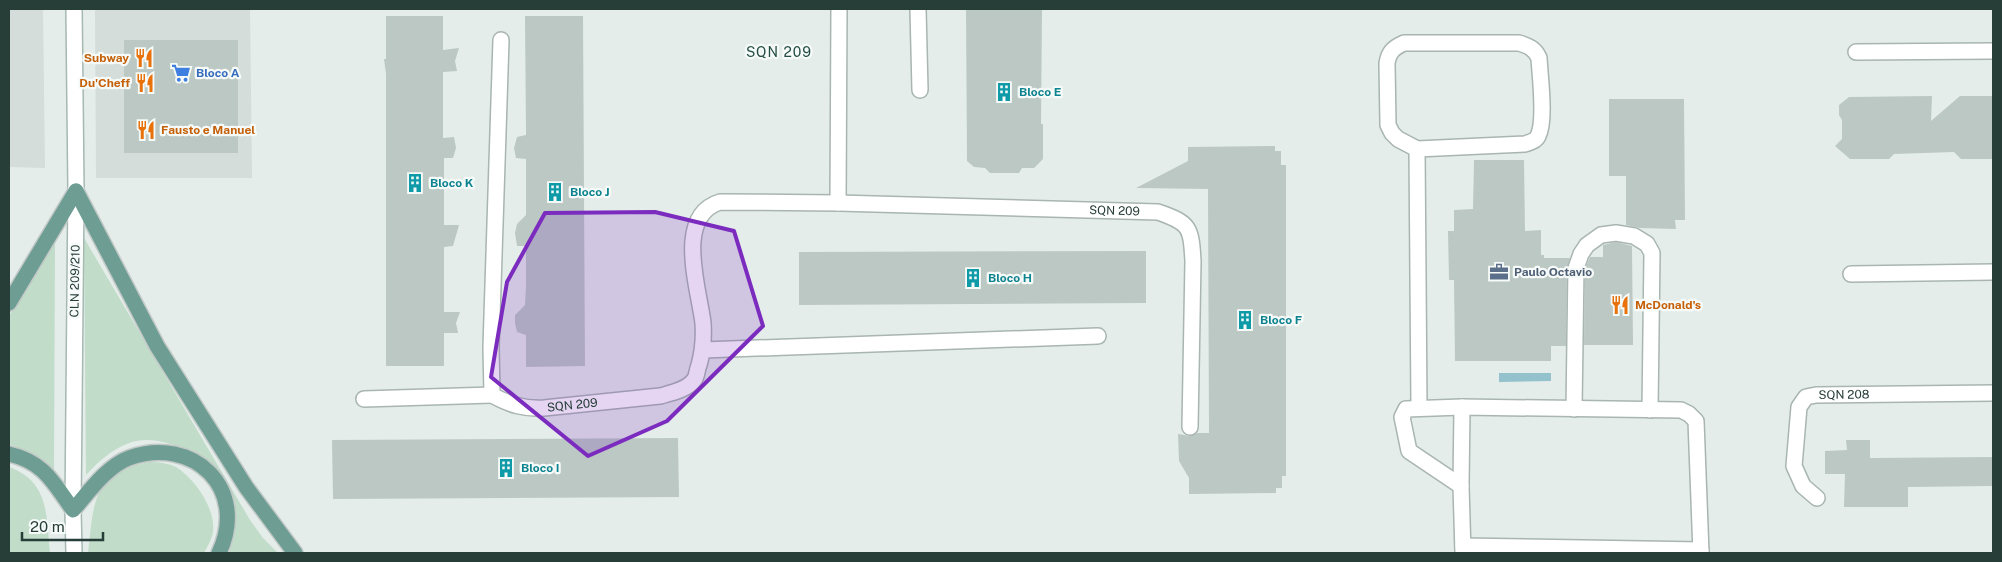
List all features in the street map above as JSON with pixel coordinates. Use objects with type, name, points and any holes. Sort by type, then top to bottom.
[{"type":"main road","points":[[9,303],[76,191]]},
{"type":"main road","points":[[76,191],[157,346],[246,487],[295,553]]},
{"type":"main road","points":[[9,454],[22,457],[46,472],[72,510],[102,476],[128,458],[154,452],[172,453],[188,458],[207,470],[226,495],[228,524],[224,542],[219,553]]},
{"type":"street","name":"CLN 209/210","points":[[74,9],[76,191],[72,510],[74,553]]},
{"type":"street","points":[[838,203],[839,9]]},
{"type":"street","points":[[918,9],[920,90]]},
{"type":"street","points":[[364,399],[492,395],[491,347],[500,40]]},
{"type":"street","points":[[1404,43],[1519,43],[1529,46],[1536,51],[1539,58],[1542,119],[1536,139],[1526,144],[1418,149],[1398,139],[1388,125],[1387,63],[1389,54],[1394,48],[1404,43]]},
{"type":"street","points":[[1856,52],[1993,51]]},
{"type":"street","points":[[1418,149],[1419,407]]},
{"type":"street","name":"SQN 209","points":[[492,395],[508,404],[526,408],[660,396],[678,391],[694,380],[703,350],[703,324],[692,249],[694,230],[702,214],[711,205],[720,202],[838,203],[1158,212],[1178,219],[1188,228],[1192,241],[1190,428]]},
{"type":"street","points":[[1574,409],[1576,268],[1587,244],[1601,235],[1616,233],[1634,236],[1647,244],[1652,252],[1650,410]]},
{"type":"street","points":[[1851,274],[1993,272]]},
{"type":"street","points":[[703,350],[1098,336]]},
{"type":"street","name":"SQN 208","points":[[1816,498],[1803,486],[1794,466],[1799,407],[1806,397],[1816,395],[1993,393]]},
{"type":"street","points":[[1460,486],[1409,451],[1402,417],[1406,408],[1462,407],[1681,410],[1689,414],[1696,421],[1701,552],[1463,549],[1460,486],[1462,407]]},
{"type":"highlighted area","points":[[655,212],[734,231],[763,326],[667,421],[588,456],[491,377],[507,282],[545,213]]},
{"type":"shaded area","points":[[9,9],[43,9],[45,168],[9,167]]},
{"type":"shaded area","points":[[95,9],[250,9],[252,178],[96,178]]},
{"type":"green space","points":[[55,236],[54,472],[33,456],[9,444],[9,316]]},
{"type":"green space","points":[[84,238],[250,520],[263,538],[278,553],[229,553],[233,541],[234,516],[227,490],[214,468],[201,456],[188,450],[155,441],[134,441],[111,453],[86,475]]},
{"type":"green space","points":[[149,462],[163,463],[176,467],[190,479],[203,495],[208,504],[213,523],[213,532],[204,553],[88,553],[92,519],[99,493],[116,474],[130,467]]},
{"type":"green space","points":[[9,467],[22,473],[39,491],[46,513],[50,553],[9,553]]},
{"type":"water","points":[[1499,373],[1551,373],[1551,381],[1499,382]]},
{"type":"building","name":"Bloco E","points":[[966,9],[1042,9],[1041,124],[1043,124],[1043,159],[1034,168],[1022,168],[1019,173],[990,173],[985,168],[974,167],[967,161]]},
{"type":"building","name":"Bloco K","points":[[386,16],[443,16],[443,50],[459,48],[455,61],[457,71],[443,72],[443,138],[454,137],[456,148],[453,158],[444,158],[444,225],[459,225],[453,246],[444,247],[444,312],[460,312],[456,323],[458,333],[444,333],[444,366],[386,366],[386,74],[384,59],[386,59]]},
{"type":"building","name":"Bloco J","points":[[525,16],[583,16],[585,366],[526,367],[526,335],[517,332],[515,323],[515,315],[525,305],[526,286],[526,246],[517,246],[515,233],[517,224],[526,215],[526,159],[516,158],[514,148],[517,137],[526,135]]},
{"type":"building","name":"Bloco A","points":[[124,40],[238,40],[238,153],[124,153]]},
{"type":"building","points":[[1932,96],[1931,121],[1960,96],[1993,96],[1993,159],[1961,159],[1954,152],[1894,154],[1889,159],[1850,159],[1835,146],[1842,139],[1842,120],[1839,115],[1839,105],[1849,97]]},
{"type":"building","points":[[1609,99],[1684,99],[1685,220],[1675,220],[1676,229],[1640,228],[1626,225],[1626,176],[1609,176]]},
{"type":"building","name":"Bloco F","points":[[1275,146],[1275,151],[1281,151],[1281,165],[1286,165],[1286,476],[1282,476],[1282,488],[1276,488],[1276,493],[1189,494],[1189,478],[1179,461],[1178,434],[1190,436],[1197,433],[1209,433],[1208,189],[1136,188],[1188,161],[1188,147]]},
{"type":"building","name":"Paulo Octavio","points":[[1474,160],[1524,160],[1525,231],[1541,230],[1541,255],[1544,255],[1544,258],[1570,258],[1567,268],[1566,346],[1551,346],[1551,361],[1455,361],[1454,280],[1449,280],[1448,231],[1454,231],[1454,210],[1473,209]]},
{"type":"building","points":[[1616,242],[1632,246],[1633,345],[1584,345],[1585,270],[1590,257],[1603,257],[1603,245]]},
{"type":"building","name":"Bloco H","points":[[1146,251],[1146,303],[799,305],[799,252]]},
{"type":"building","name":"Bloco I","points":[[678,438],[679,497],[333,499],[332,440]]},
{"type":"building","points":[[1846,440],[1870,440],[1870,458],[1993,457],[1993,486],[1908,487],[1908,507],[1844,507],[1845,474],[1825,474],[1825,451],[1847,450]]},
{"type":"place","name":"Subway","points":[[144,58]]},
{"type":"place","name":"Bloco A","points":[[181,73]]},
{"type":"place","name":"Du'Cheff","points":[[145,83]]},
{"type":"place","name":"Bloco E","points":[[1004,92]]},
{"type":"place","name":"Fausto e Manuel","points":[[146,130]]},
{"type":"place","name":"Bloco K","points":[[415,183]]},
{"type":"place","name":"Bloco J","points":[[555,192]]},
{"type":"place","name":"Paulo Octavio","points":[[1499,272]]},
{"type":"place","name":"Bloco H","points":[[973,278]]},
{"type":"place","name":"McDonald's","points":[[1620,305]]},
{"type":"place","name":"Bloco F","points":[[1245,320]]},
{"type":"place","name":"Bloco I","points":[[506,468]]},
{"type":"district","name":"SQN 209","points":[[779,52]]}]
